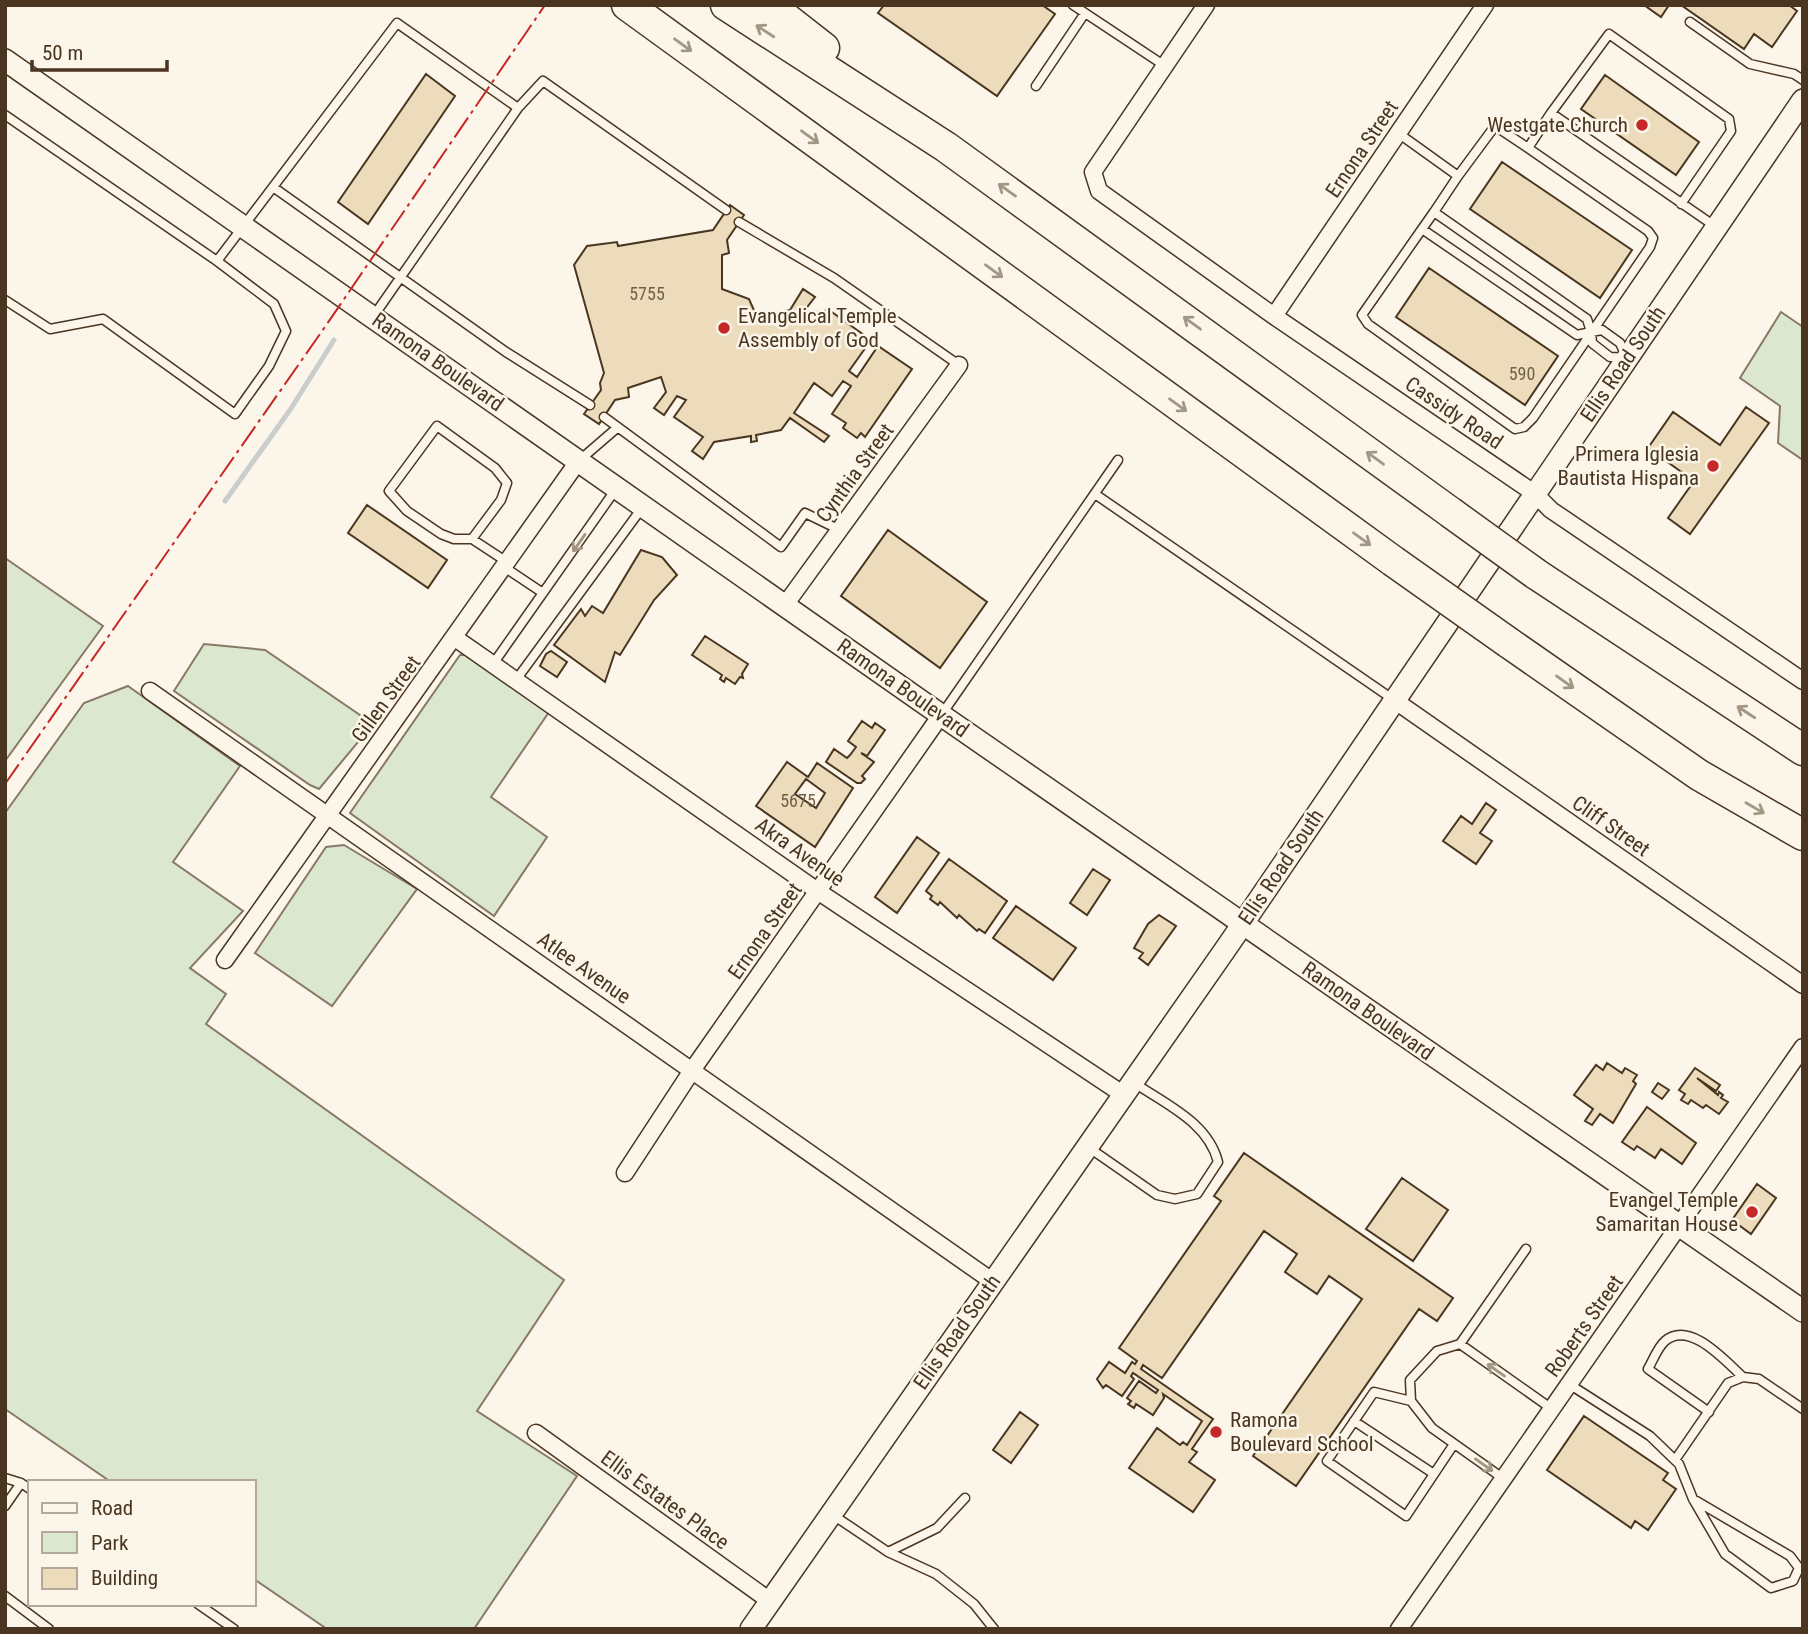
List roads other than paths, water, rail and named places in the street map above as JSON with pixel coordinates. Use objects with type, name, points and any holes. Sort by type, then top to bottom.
[{"type":"highway","points":[[627,5],[1509,643],[1699,775],[1803,835]]},
{"type":"highway","points":[[726,5],[946,147]]},
{"type":"highway","points":[[769,5],[946,147],[1536,574],[1803,750]]},
{"type":"street","points":[[1165,66],[1206,5]]},
{"type":"street","name":"Ernona Street","points":[[1273,316],[1485,5]]},
{"type":"street","name":"Ramona Boulevard","points":[[5,61],[941,715],[1803,1311]]},
{"type":"street","name":"Cassidy Road","points":[[1165,66],[1093,172],[1099,191],[1273,316],[1534,493],[1551,510],[1803,681]]},
{"type":"street","name":"Ellis Road South","points":[[751,1629],[992,1281],[1129,1089],[1803,100]]},
{"type":"street","name":"Cynthia Street","points":[[785,605],[959,365]]},
{"type":"street","name":"Gillen Street","points":[[225,960],[456,638],[579,460]]},
{"type":"street","name":"Akra Avenue","points":[[456,638],[819,892],[1129,1089]]},
{"type":"street","name":"Atlee Avenue","points":[[150,691],[992,1281]]},
{"type":"street","name":"Cliff Street","points":[[1394,701],[1803,985]]},
{"type":"street","name":"Ernona Street","points":[[625,1173],[693,1069],[941,715]]},
{"type":"street","name":"Roberts Street","points":[[1399,1629],[1803,1047]]},
{"type":"street","name":"Ellis Estates Place","points":[[536,1433],[770,1601]]},
{"type":"lane","points":[[1073,5],[1165,66]]},
{"type":"lane","points":[[1037,86],[1085,13]]},
{"type":"lane","points":[[1690,22],[1750,64],[1794,74],[1803,80]]},
{"type":"lane","points":[[217,261],[397,23],[518,108]]},
{"type":"lane","points":[[1528,148],[1609,34],[1729,119],[1731,131],[1681,204]]},
{"type":"lane","points":[[373,317],[518,108],[543,81],[726,210]]},
{"type":"lane","points":[[1551,113],[1716,227]]},
{"type":"lane","points":[[5,115],[217,261],[274,304],[286,331],[269,366],[235,414],[103,319],[50,329],[5,300]]},
{"type":"lane","points":[[1495,126],[1648,231],[1653,238],[1650,247],[1533,418],[1524,427],[1515,429],[1367,324],[1362,316],[1458,176],[1495,126]]},
{"type":"lane","points":[[1398,134],[1458,176]]},
{"type":"lane","points":[[272,187],[506,352],[590,405]]},
{"type":"lane","points":[[1434,212],[1587,319],[1592,343],[1611,357],[1628,358]]},
{"type":"lane","points":[[739,222],[834,278],[959,365]]},
{"type":"lane","points":[[1422,229],[1577,335],[1602,330],[1620,343],[1628,358]]},
{"type":"lane","points":[[604,417],[781,547],[805,513],[840,530]]},
{"type":"lane","points":[[472,540],[501,500],[507,483],[495,468],[437,426],[389,491],[407,511],[441,534],[454,539],[472,540],[543,593]]},
{"type":"lane","points":[[579,460],[618,427]]},
{"type":"lane","points":[[941,715],[1118,460]]},
{"type":"lane","points":[[492,664],[618,487]]},
{"type":"lane","points":[[1095,494],[1394,701]]},
{"type":"lane","points":[[516,680],[644,505]]},
{"type":"lane","points":[[1088,1146],[1157,1195],[1175,1199],[1197,1194],[1218,1162],[1214,1146],[1195,1124],[1129,1089]]},
{"type":"lane","points":[[1504,1479],[1432,1428],[1411,1401],[1410,1380],[1437,1351],[1460,1344],[1526,1249]]},
{"type":"lane","points":[[1709,1412],[1648,1369],[1663,1342],[1676,1334],[1688,1335],[1743,1377]]},
{"type":"lane","points":[[1460,1344],[1552,1409]]},
{"type":"lane","points":[[1675,1460],[1728,1383],[1743,1377],[1759,1379],[1803,1409]]},
{"type":"lane","points":[[1569,1384],[1650,1436],[1675,1460],[1693,1499],[1725,1554],[1771,1588],[1793,1581],[1799,1569],[1790,1556],[1693,1499]]},
{"type":"lane","points":[[1411,1401],[1374,1392],[1327,1461],[1406,1517],[1454,1444]]},
{"type":"lane","points":[[1354,1421],[1434,1474]]},
{"type":"lane","points":[[5,1478],[28,1488]]},
{"type":"lane","points":[[5,1506],[21,1483]]},
{"type":"lane","points":[[888,1552],[937,1528],[965,1498]]},
{"type":"lane","points":[[831,1513],[888,1552],[936,1574],[974,1604],[994,1629]]},
{"type":"lane","points":[[5,1596],[49,1629]]},
{"type":"lane","points":[[201,1606],[234,1629]]},
{"type":"waterway","points":[[225,501],[290,410],[334,340]]},
{"type":"place","name":"Westgate Church","points":[[1642,125]]},
{"type":"place","name":"Evangelical Temple Assembly of God","points":[[724,328]]},
{"type":"place","name":"Primera Iglesia Bautista Hispana","points":[[1713,466]]},
{"type":"place","name":"Evangel Temple Samaritan House","points":[[1752,1212]]},
{"type":"place","name":"Ramona Boulevard School","points":[[1216,1432]]}]
